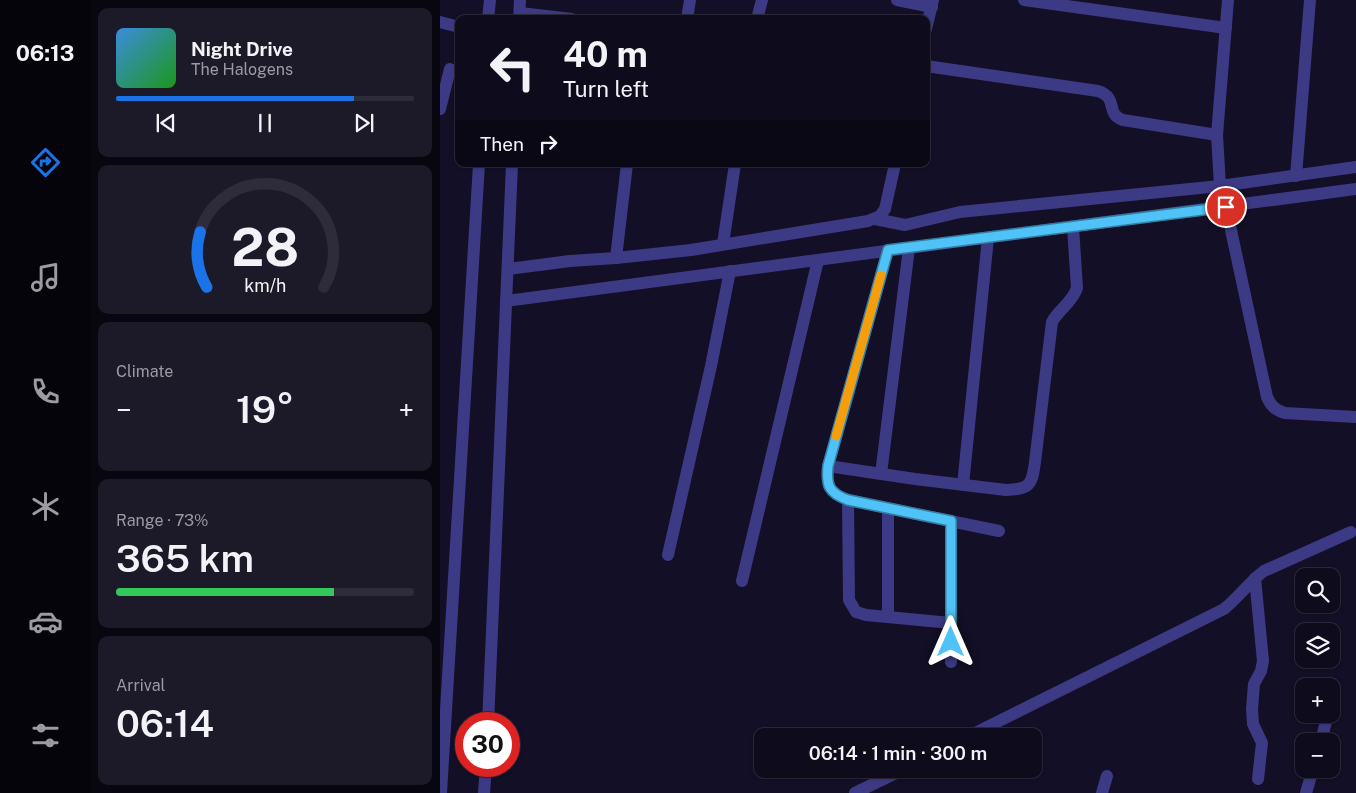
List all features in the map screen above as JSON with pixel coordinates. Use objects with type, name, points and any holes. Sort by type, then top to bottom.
[{"type":"street","points":[[488,15],[490,0]]},
{"type":"street","points":[[688,15],[690,0]]},
{"type":"street","points":[[758,15],[762,0]]},
{"type":"street","points":[[898,0],[933,4]]},
{"type":"street","points":[[1024,0],[1226,28]]},
{"type":"street","points":[[1220,186],[1217,135],[1228,0]]},
{"type":"street","points":[[1296,176],[1310,0]]},
{"type":"street","points":[[520,11],[546,15]]},
{"type":"street","points":[[440,22],[455,26]]},
{"type":"street","points":[[930,67],[1098,91],[1107,94],[1117,118],[1217,135]]},
{"type":"street","points":[[440,109],[450,69]]},
{"type":"street","points":[[441,793],[479,167]]},
{"type":"street","points":[[489,712],[512,167]]},
{"type":"street","points":[[616,258],[627,167]]},
{"type":"street","points":[[723,244],[735,167]]},
{"type":"street","points":[[876,219],[885,209],[894,167]]},
{"type":"street","points":[[508,269],[570,261],[616,258],[723,244],[876,219],[905,225],[960,212],[1220,186],[1356,167]]},
{"type":"street","points":[[506,301],[1356,189]]},
{"type":"street","points":[[1226,207],[1270,404],[1276,410],[1285,413],[1356,417]]},
{"type":"street","points":[[828,466],[1006,490],[1020,489],[1028,486],[1032,480],[1052,322],[1056,315],[1074,297],[1077,288],[1073,227]]},
{"type":"street","points":[[963,485],[988,238]]},
{"type":"street","points":[[881,474],[909,248]]},
{"type":"street","points":[[888,250],[828,466],[828,484],[831,490],[838,496],[848,500],[999,531]]},
{"type":"street","points":[[742,581],[818,260]]},
{"type":"street","points":[[668,555],[712,366],[730,271]]},
{"type":"street","points":[[848,500],[849,600],[856,612],[866,615],[951,623]]},
{"type":"street","points":[[888,508],[888,617]]},
{"type":"street","points":[[951,521],[951,662]]},
{"type":"street","points":[[985,728],[1224,609],[1264,571],[1351,532]]},
{"type":"street","points":[[1255,578],[1263,661],[1262,671],[1254,684],[1252,709],[1253,724],[1262,743],[1258,779]]},
{"type":"street","points":[[1102,793],[1107,776]]},
{"type":"street","points":[[484,793],[485,777]]},
{"type":"street","points":[[854,793],[885,778]]},
{"type":"street","points":[[1306,793],[1310,778]]},
{"type":"slow traffic","points":[[836,436],[881,275]]},
{"type":"route","points":[[951,642],[951,521],[848,500],[838,496],[831,490],[828,484],[828,466],[888,250],[1226,207]]}]
